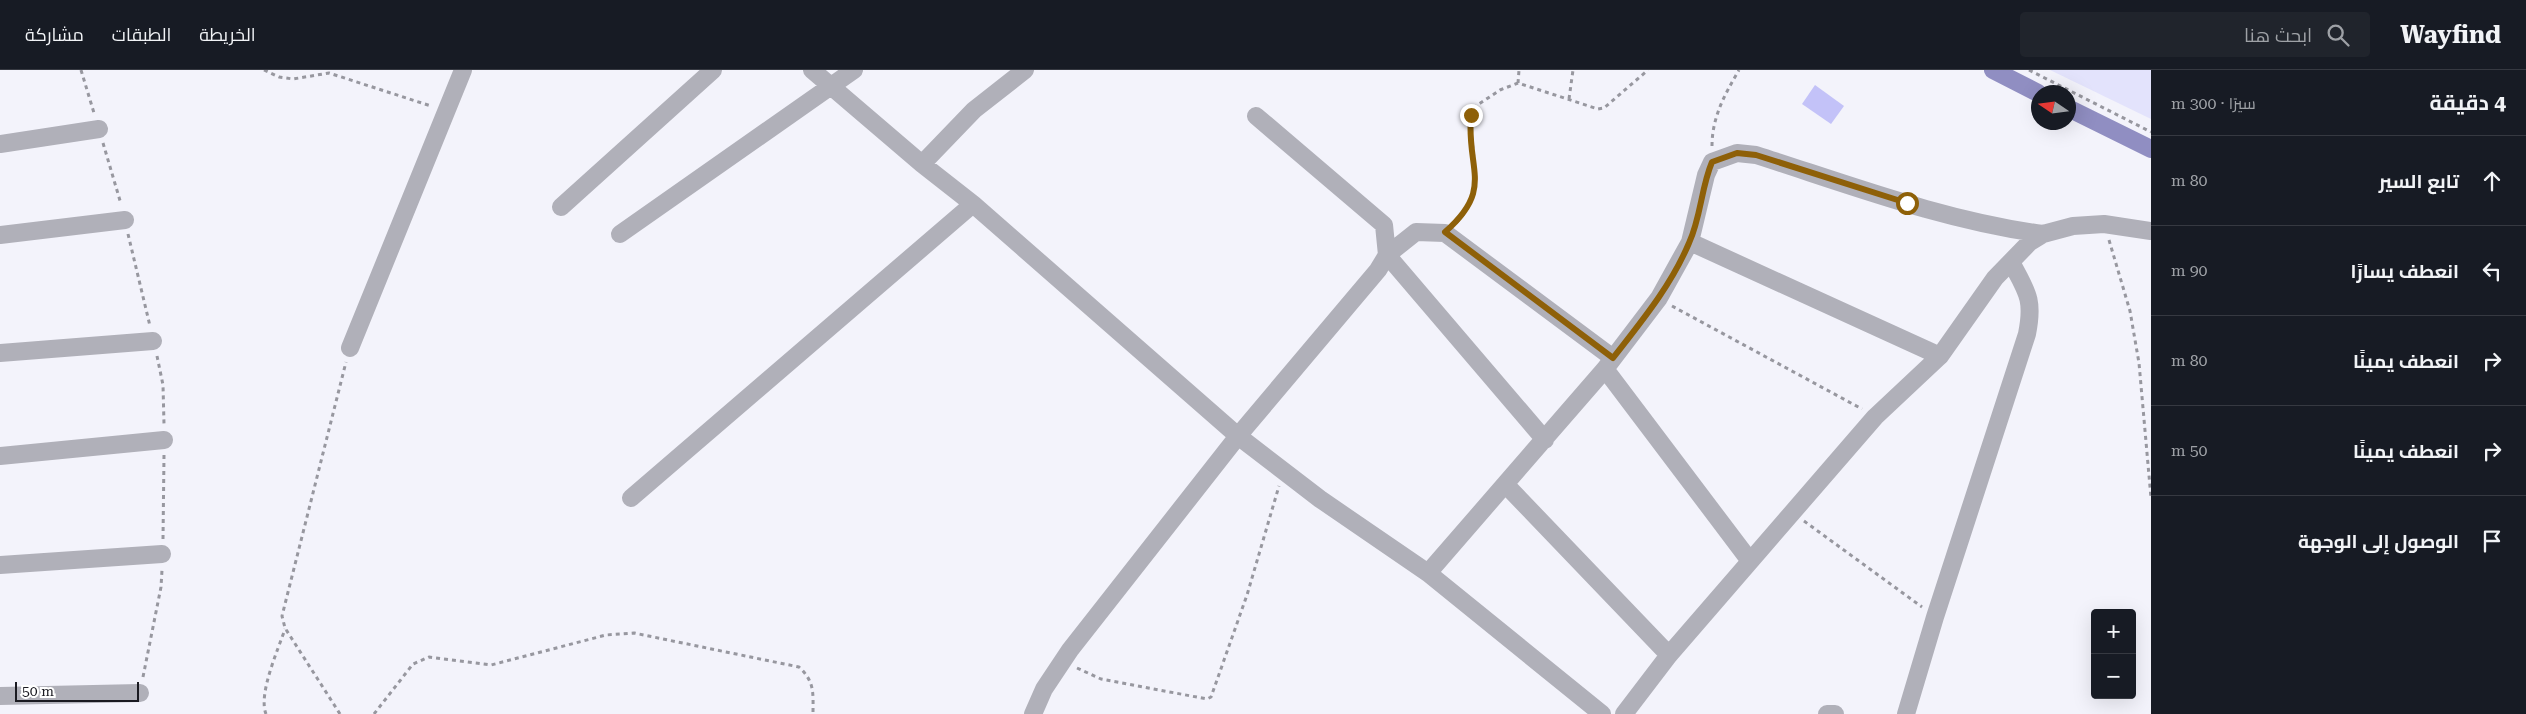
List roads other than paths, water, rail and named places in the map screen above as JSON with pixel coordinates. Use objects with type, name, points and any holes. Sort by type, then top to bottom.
[{"type":"street","points":[[350,348],[463,70]]},
{"type":"street","points":[[561,207],[713,70]]},
{"type":"street","points":[[812,70],[922,164],[973,204],[1238,436],[1428,573],[1602,714]]},
{"type":"street","points":[[620,234],[854,70]]},
{"type":"street","points":[[922,164],[974,110],[1025,70]]},
{"type":"street","points":[[1256,116],[1384,225],[1387,255],[1544,440]]},
{"type":"street","points":[[0,144],[99,129]]},
{"type":"street","points":[[1428,573],[1609,364],[1659,298],[1690,242],[1706,175],[1712,162],[1737,153],[1756,155],[1907,203],[2002,228],[2043,234]]},
{"type":"street","points":[[631,498],[973,204]]},
{"type":"street","points":[[0,235],[125,220]]},
{"type":"street","points":[[1624,714],[1669,655],[1875,417],[1940,356],[1995,278],[2030,242],[2043,234],[2073,226],[2104,224],[2151,231]]},
{"type":"street","points":[[1034,714],[1044,689],[1065,658],[1238,436],[1378,270],[1387,255],[1416,232],[1445,232],[1609,364],[1750,560]]},
{"type":"street","points":[[1690,242],[1940,356]]},
{"type":"street","points":[[1906,714],[1935,617],[2027,334],[2030,315],[2029,297],[2011,262]]},
{"type":"street","points":[[0,353],[153,340]]},
{"type":"street","points":[[0,456],[164,440]]},
{"type":"street","points":[[1506,485],[1669,655]]},
{"type":"street","points":[[0,566],[162,554]]},
{"type":"street","points":[[0,696],[140,693]]},
{"type":"street","points":[[1827,714],[1835,714]]},
{"type":"waterway","points":[[1993,70],[2031,89]]},
{"type":"waterway","points":[[2076,112],[2151,149]]}]
